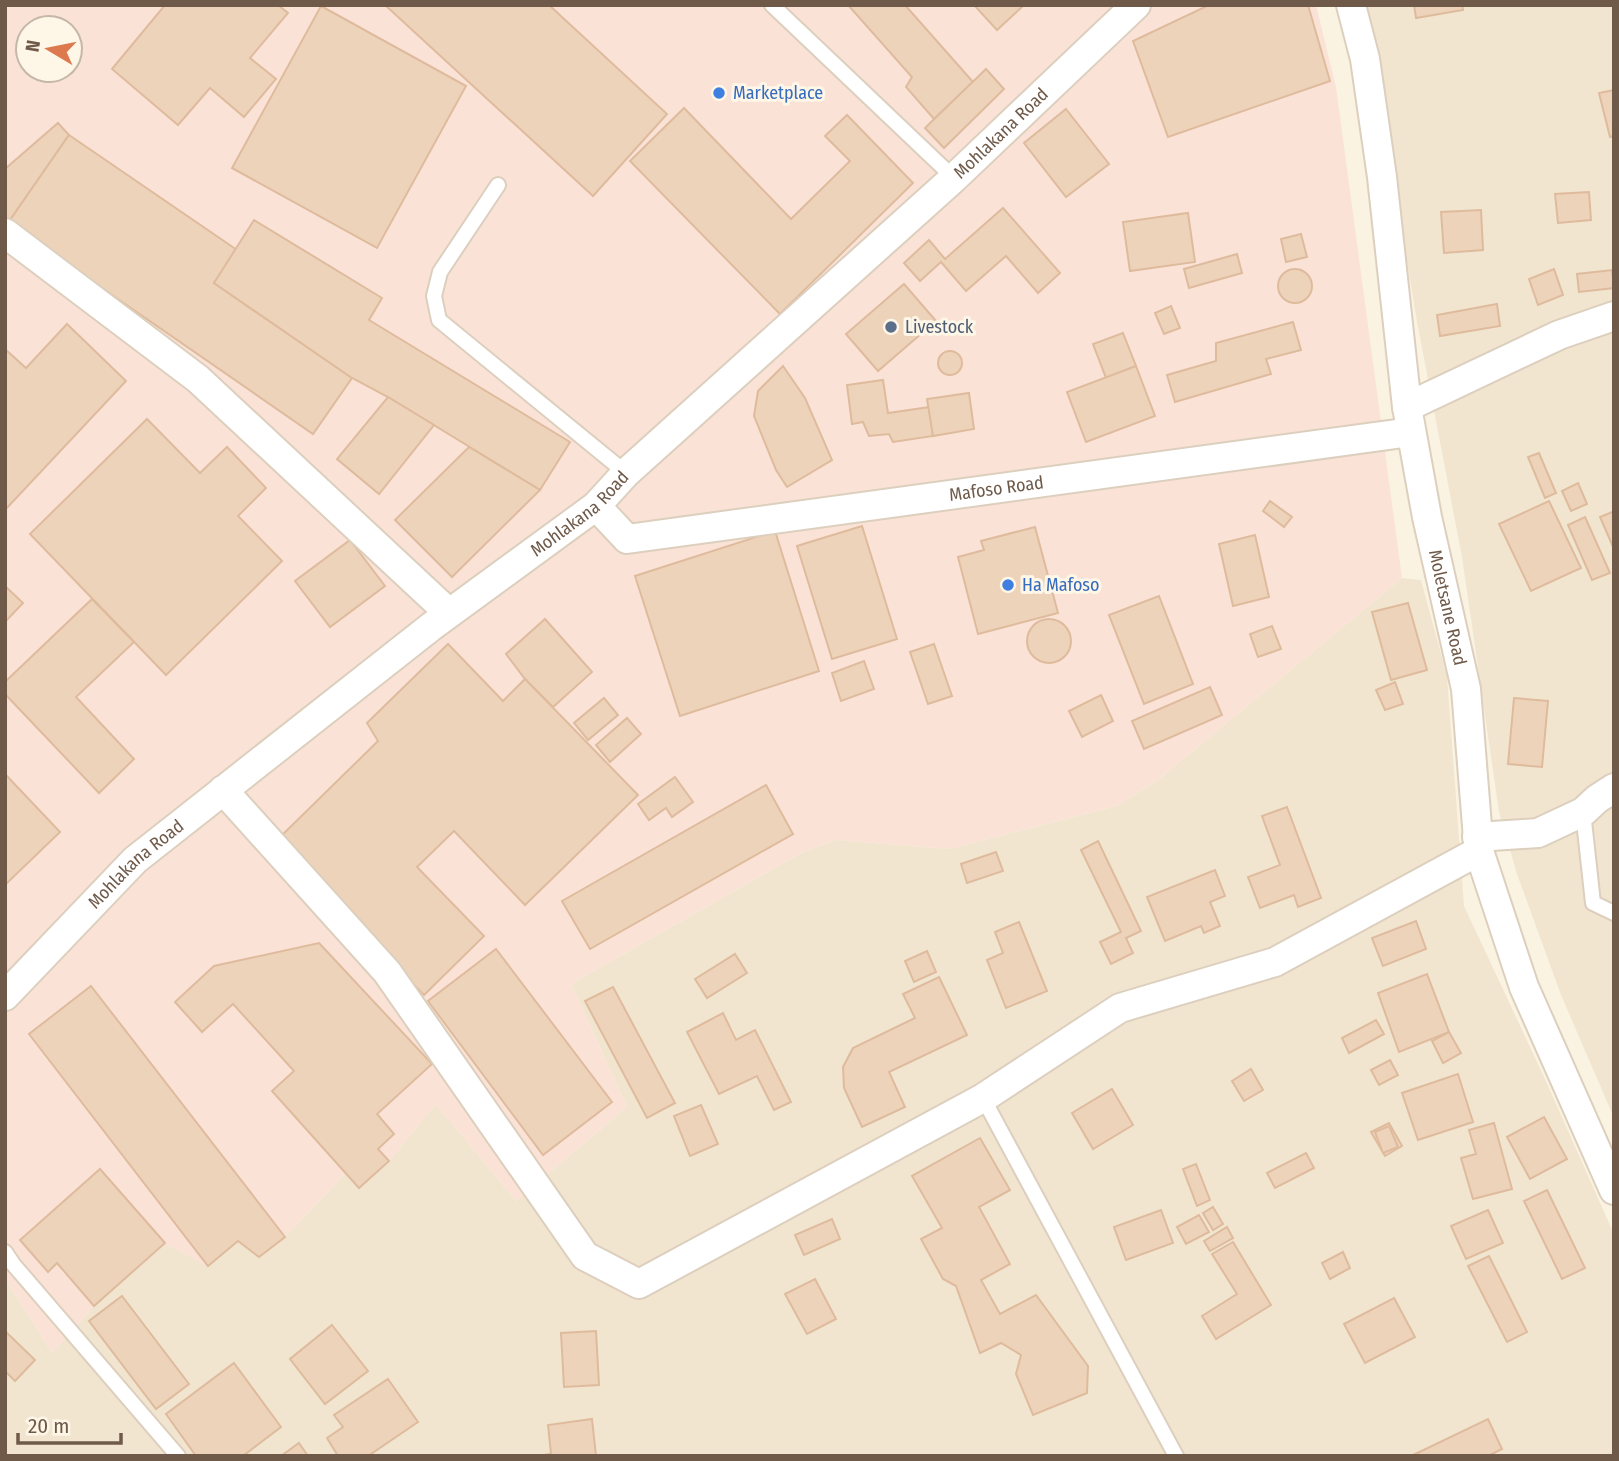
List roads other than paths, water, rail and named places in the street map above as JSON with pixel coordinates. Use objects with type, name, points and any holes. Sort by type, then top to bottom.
[{"type":"street","name":"Mohlakana Road","points":[[5,996],[135,860],[449,613],[596,506],[626,473],[954,178],[1136,5]]},
{"type":"street","name":"Moletsane Road","points":[[1351,5],[1365,59],[1382,177],[1409,419],[1427,517],[1466,689],[1478,844],[1524,988],[1614,1190]]},
{"type":"street","points":[[5,233],[198,379],[449,613]]},
{"type":"street","points":[[1409,419],[1559,335],[1614,316]]},
{"type":"street","name":"Mafoso Road","points":[[596,506],[627,539],[1409,419]]},
{"type":"street","points":[[223,790],[387,972],[584,1256],[639,1284],[983,1098],[1119,1008],[1275,962],[1478,844],[1538,833],[1583,813],[1597,799],[1614,788]]},
{"type":"lane","points":[[772,5],[954,178]]},
{"type":"lane","points":[[498,185],[440,272],[433,296],[439,320],[626,473]]},
{"type":"lane","points":[[1583,813],[1593,904],[1614,913]]},
{"type":"lane","points":[[983,1098],[1176,1456]]},
{"type":"lane","points":[[5,1252],[178,1456]]},
{"type":"place","name":"Marketplace","points":[[719,93]]},
{"type":"place","name":"Livestock","points":[[891,327]]},
{"type":"place","name":"Ha Mafoso","points":[[1008,585]]}]
